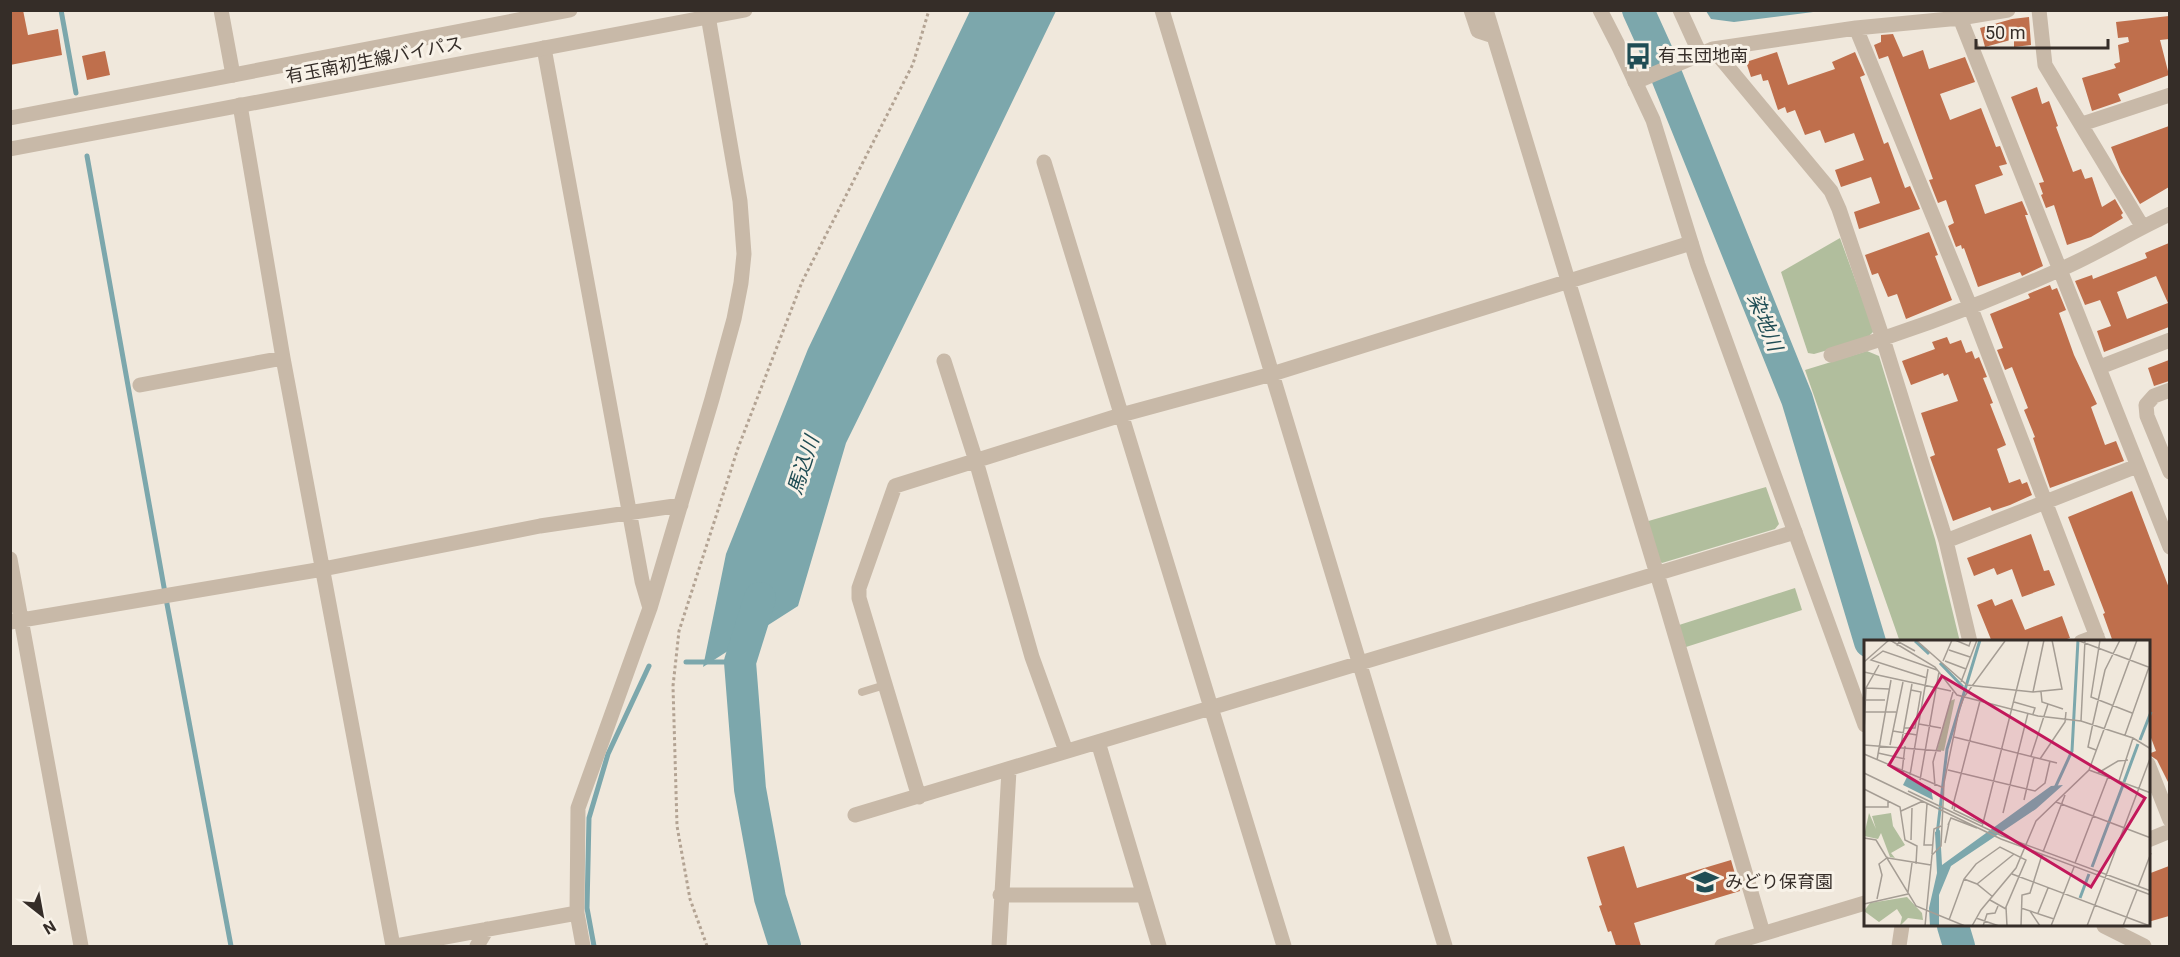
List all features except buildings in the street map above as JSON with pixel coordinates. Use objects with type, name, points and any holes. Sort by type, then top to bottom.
[{"type":"street","points":[[221,10],[234,75]]},
{"type":"street","name":"有玉南初生線バイパス","points":[[10,118],[536,14],[570,10]]},
{"type":"street","name":"有玉南初生線バイパス","points":[[10,149],[544,48],[708,14],[746,10]]},
{"type":"street","points":[[1162,10],[1445,946]]},
{"type":"street","points":[[1471,10],[1478,31],[1493,36]]},
{"type":"street","points":[[1486,10],[1763,933]]},
{"type":"street","points":[[1600,10],[1638,81],[1653,120],[1691,243],[1864,721]]},
{"type":"street","points":[[1680,10],[1707,52],[1830,191],[1847,232],[1884,339],[1946,541],[1970,640]]},
{"type":"street","points":[[1638,81],[1707,52],[1856,28],[1960,18],[2008,10]]},
{"type":"street","points":[[2039,10],[2045,65],[2142,226]]},
{"type":"street","points":[[583,946],[577,913],[578,808],[650,608],[681,505],[734,319],[744,254],[740,201],[708,14]]},
{"type":"street","points":[[1960,18],[2100,367],[2169,547]]},
{"type":"street","points":[[1856,28],[1970,306],[2098,639]]},
{"type":"street","points":[[544,48],[642,580],[650,608]]},
{"type":"street","points":[[2082,124],[2169,95]]},
{"type":"street","points":[[240,105],[283,358],[395,946],[577,913]]},
{"type":"street","points":[[1044,162],[1284,946]]},
{"type":"street","points":[[1831,355],[1884,339],[2061,270],[2169,214]]},
{"type":"street","points":[[920,797],[859,598],[859,588],[892,490],[898,484],[1121,415],[1272,374],[1691,243]]},
{"type":"street","points":[[2100,367],[2169,340]]},
{"type":"street","points":[[140,385],[283,358]]},
{"type":"street","points":[[944,361],[976,461],[1032,657],[1066,751]]},
{"type":"street","points":[[2169,390],[2154,396],[2146,405],[2147,416],[2169,472]]},
{"type":"street","points":[[1946,541],[2137,466]]},
{"type":"street","points":[[16,621],[323,568],[540,526],[681,505]]},
{"type":"street","points":[[855,815],[1795,532]]},
{"type":"street","points":[[10,559],[16,621],[81,946]]},
{"type":"street","points":[[1098,742],[1159,946]]},
{"type":"street","points":[[2150,766],[2163,781],[2169,820]]},
{"type":"street","points":[[999,946],[1000,895],[1009,770]]},
{"type":"street","points":[[2150,839],[2169,831]]},
{"type":"street","points":[[1000,895],[1144,895]]},
{"type":"street","points":[[1722,946],[1864,903]]},
{"type":"street","points":[[1899,946],[1902,927]]},
{"type":"street","points":[[2106,927],[2144,946]]},
{"type":"street","points":[[477,946],[487,929]]},
{"type":"lane","points":[[862,692],[885,686]]},
{"type":"path","points":[[707,946],[690,899],[676,826],[673,686],[679,631],[738,448],[802,282],[913,64],[929,10]]},
{"type":"green space","points":[[1840,238],[1874,331],[1866,339],[1814,354],[1808,353],[1781,272]]},
{"type":"green space","points":[[1867,351],[1879,356],[1935,539],[1960,640],[1899,640],[1805,370]]},
{"type":"green space","points":[[1766,487],[1779,524],[1775,529],[1662,563],[1656,559],[1645,522]]},
{"type":"green space","points":[[1795,588],[1802,610],[1686,647],[1679,625]]},
{"type":"water","points":[[970,11],[1056,11],[846,443],[798,606],[703,667],[726,554],[808,349]]},
{"type":"water","points":[[1706,11],[1821,11],[1734,22],[1711,19]]},
{"type":"waterway","points":[[61,10],[76,93]]},
{"type":"waterway","name":"染地川","points":[[1638,10],[1797,399],[1869,640]]},
{"type":"waterway","points":[[87,156],[231,946]]},
{"type":"waterway","name":"馬込川","points":[[760,598],[740,662],[750,789],[770,898],[785,946]]},
{"type":"waterway","points":[[686,662],[740,662]]},
{"type":"waterway","points":[[594,946],[587,908],[589,818],[608,754],[649,666]]},
{"type":"waterway","name":"染地川","points":[[1953,927],[1959,946]]},
{"type":"place","name":"有玉団地南","points":[[1638,56]]},
{"type":"place","name":"みどり保育園","points":[[1705,882]]}]
